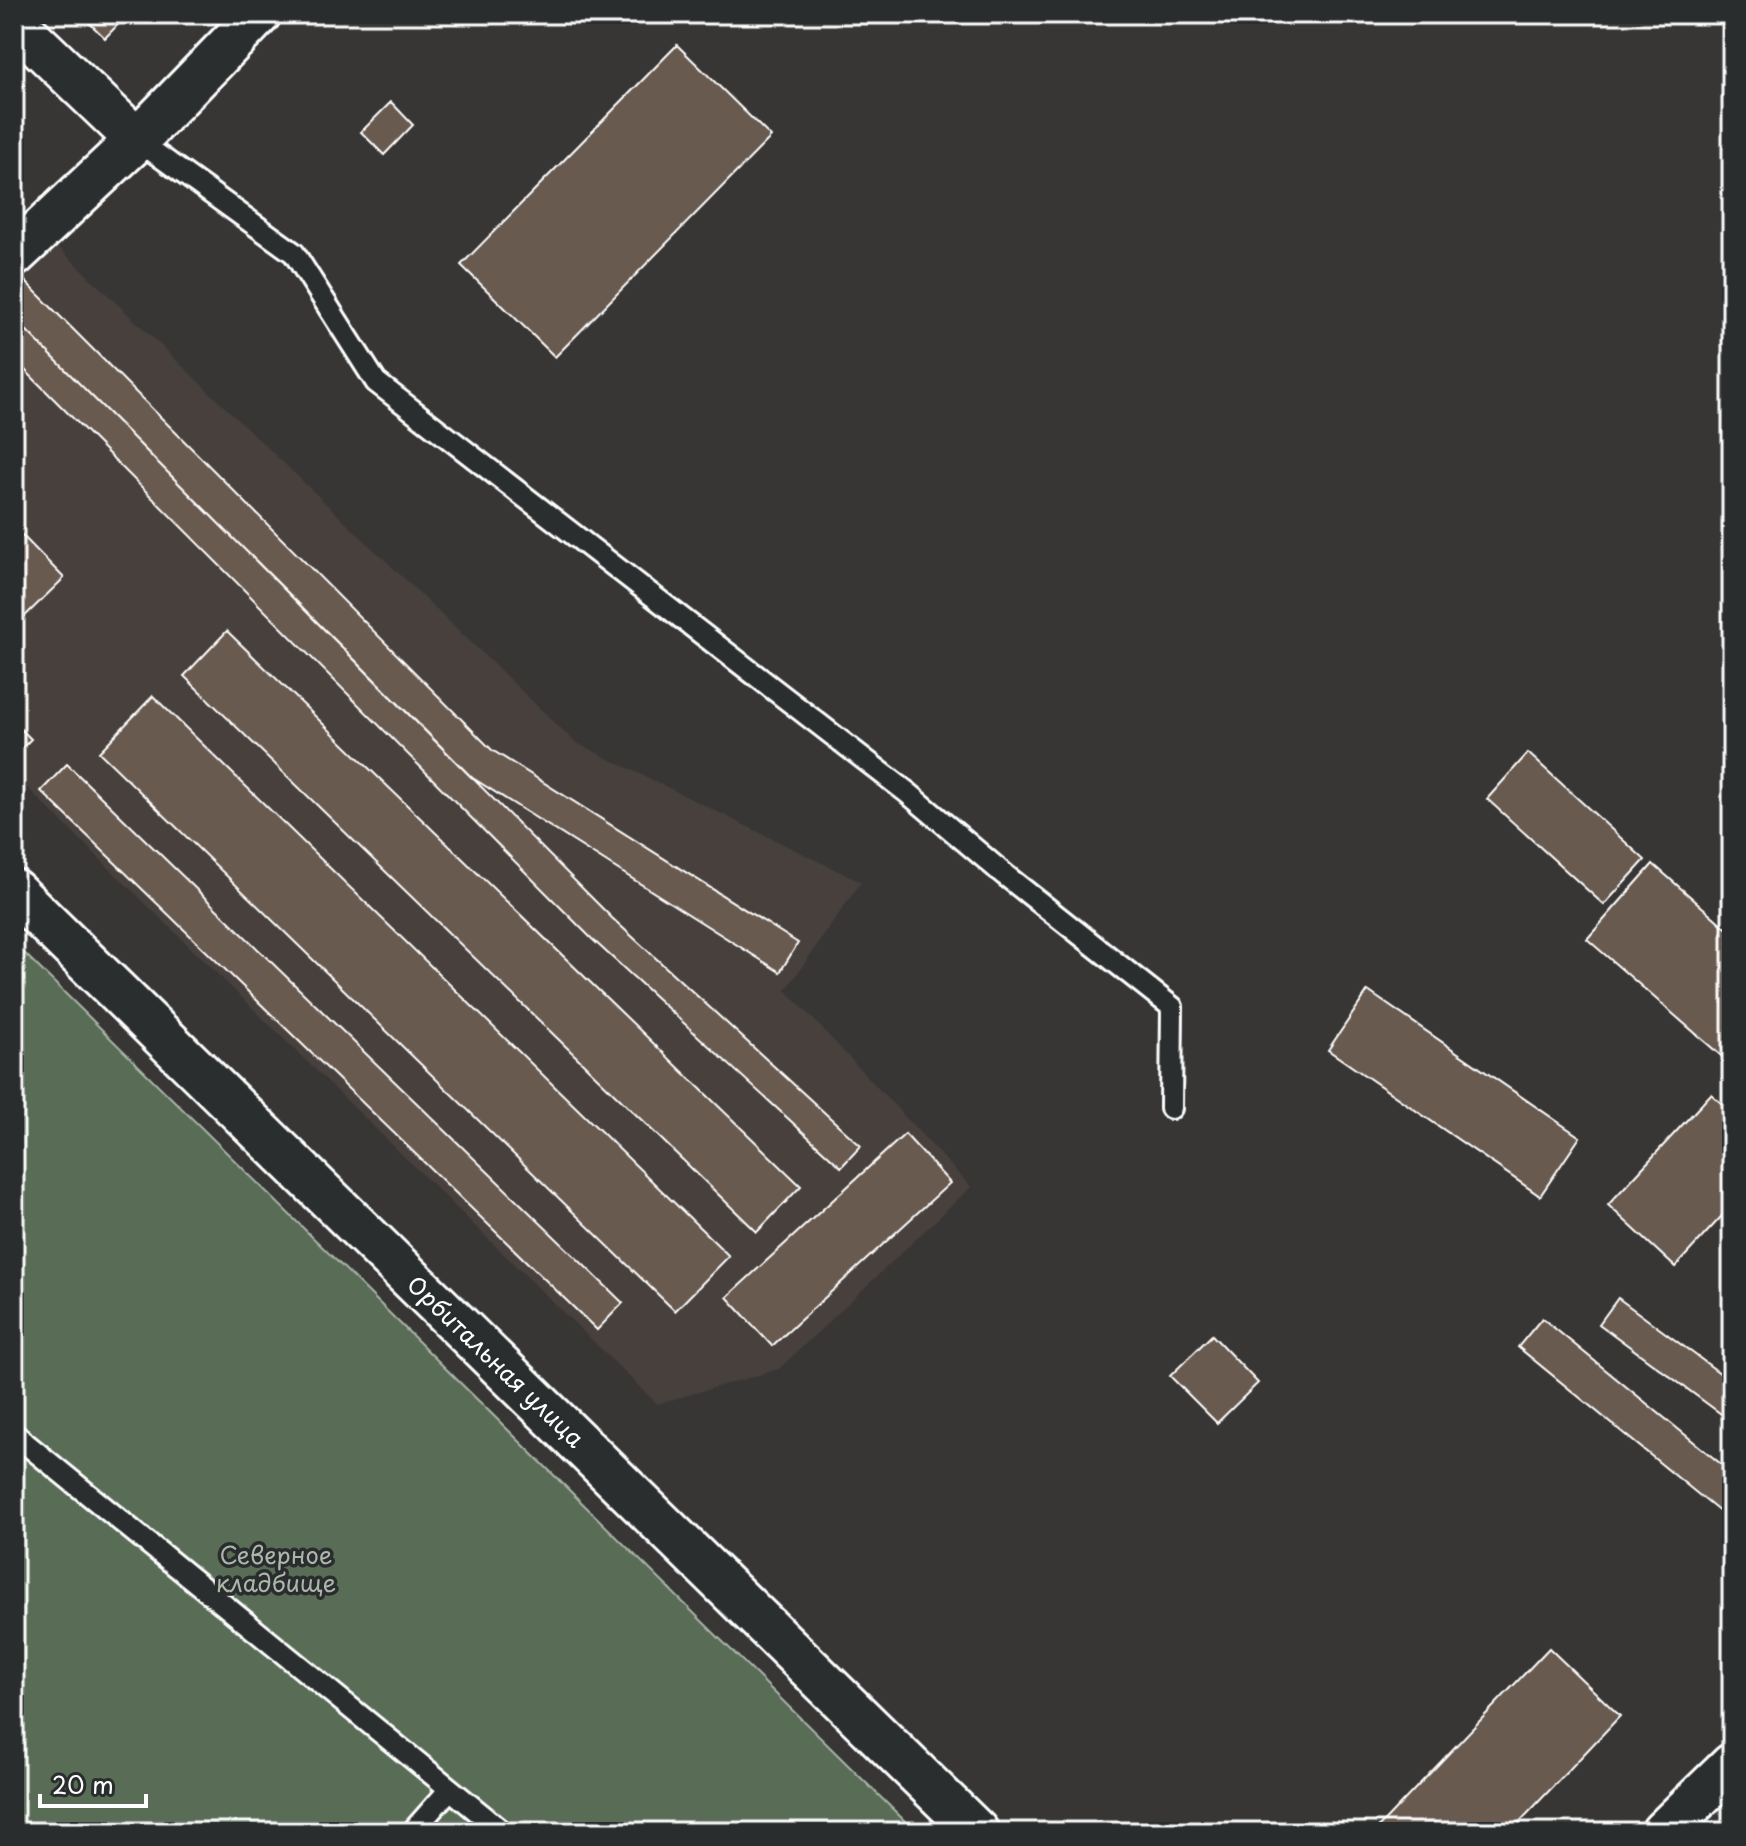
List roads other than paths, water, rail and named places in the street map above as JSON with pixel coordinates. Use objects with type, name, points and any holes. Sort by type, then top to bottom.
[{"type":"street","points":[[14,255],[137,140],[259,14]]},
{"type":"street","points":[[14,22],[137,140]]},
{"type":"street","name":"Орбитальная улица","points":[[14,891],[977,1832]]},
{"type":"street","points":[[1663,1832],[1732,1765]]},
{"type":"lane","points":[[137,140],[294,253],[376,382],[908,793],[1005,875],[1172,1007],[1171,1108]]},
{"type":"lane","points":[[14,1434],[503,1832]]},
{"type":"lane","points":[[412,1832],[450,1789]]},
{"type":"park label","name":"Северное кладбище","points":[[276,1570]]}]
